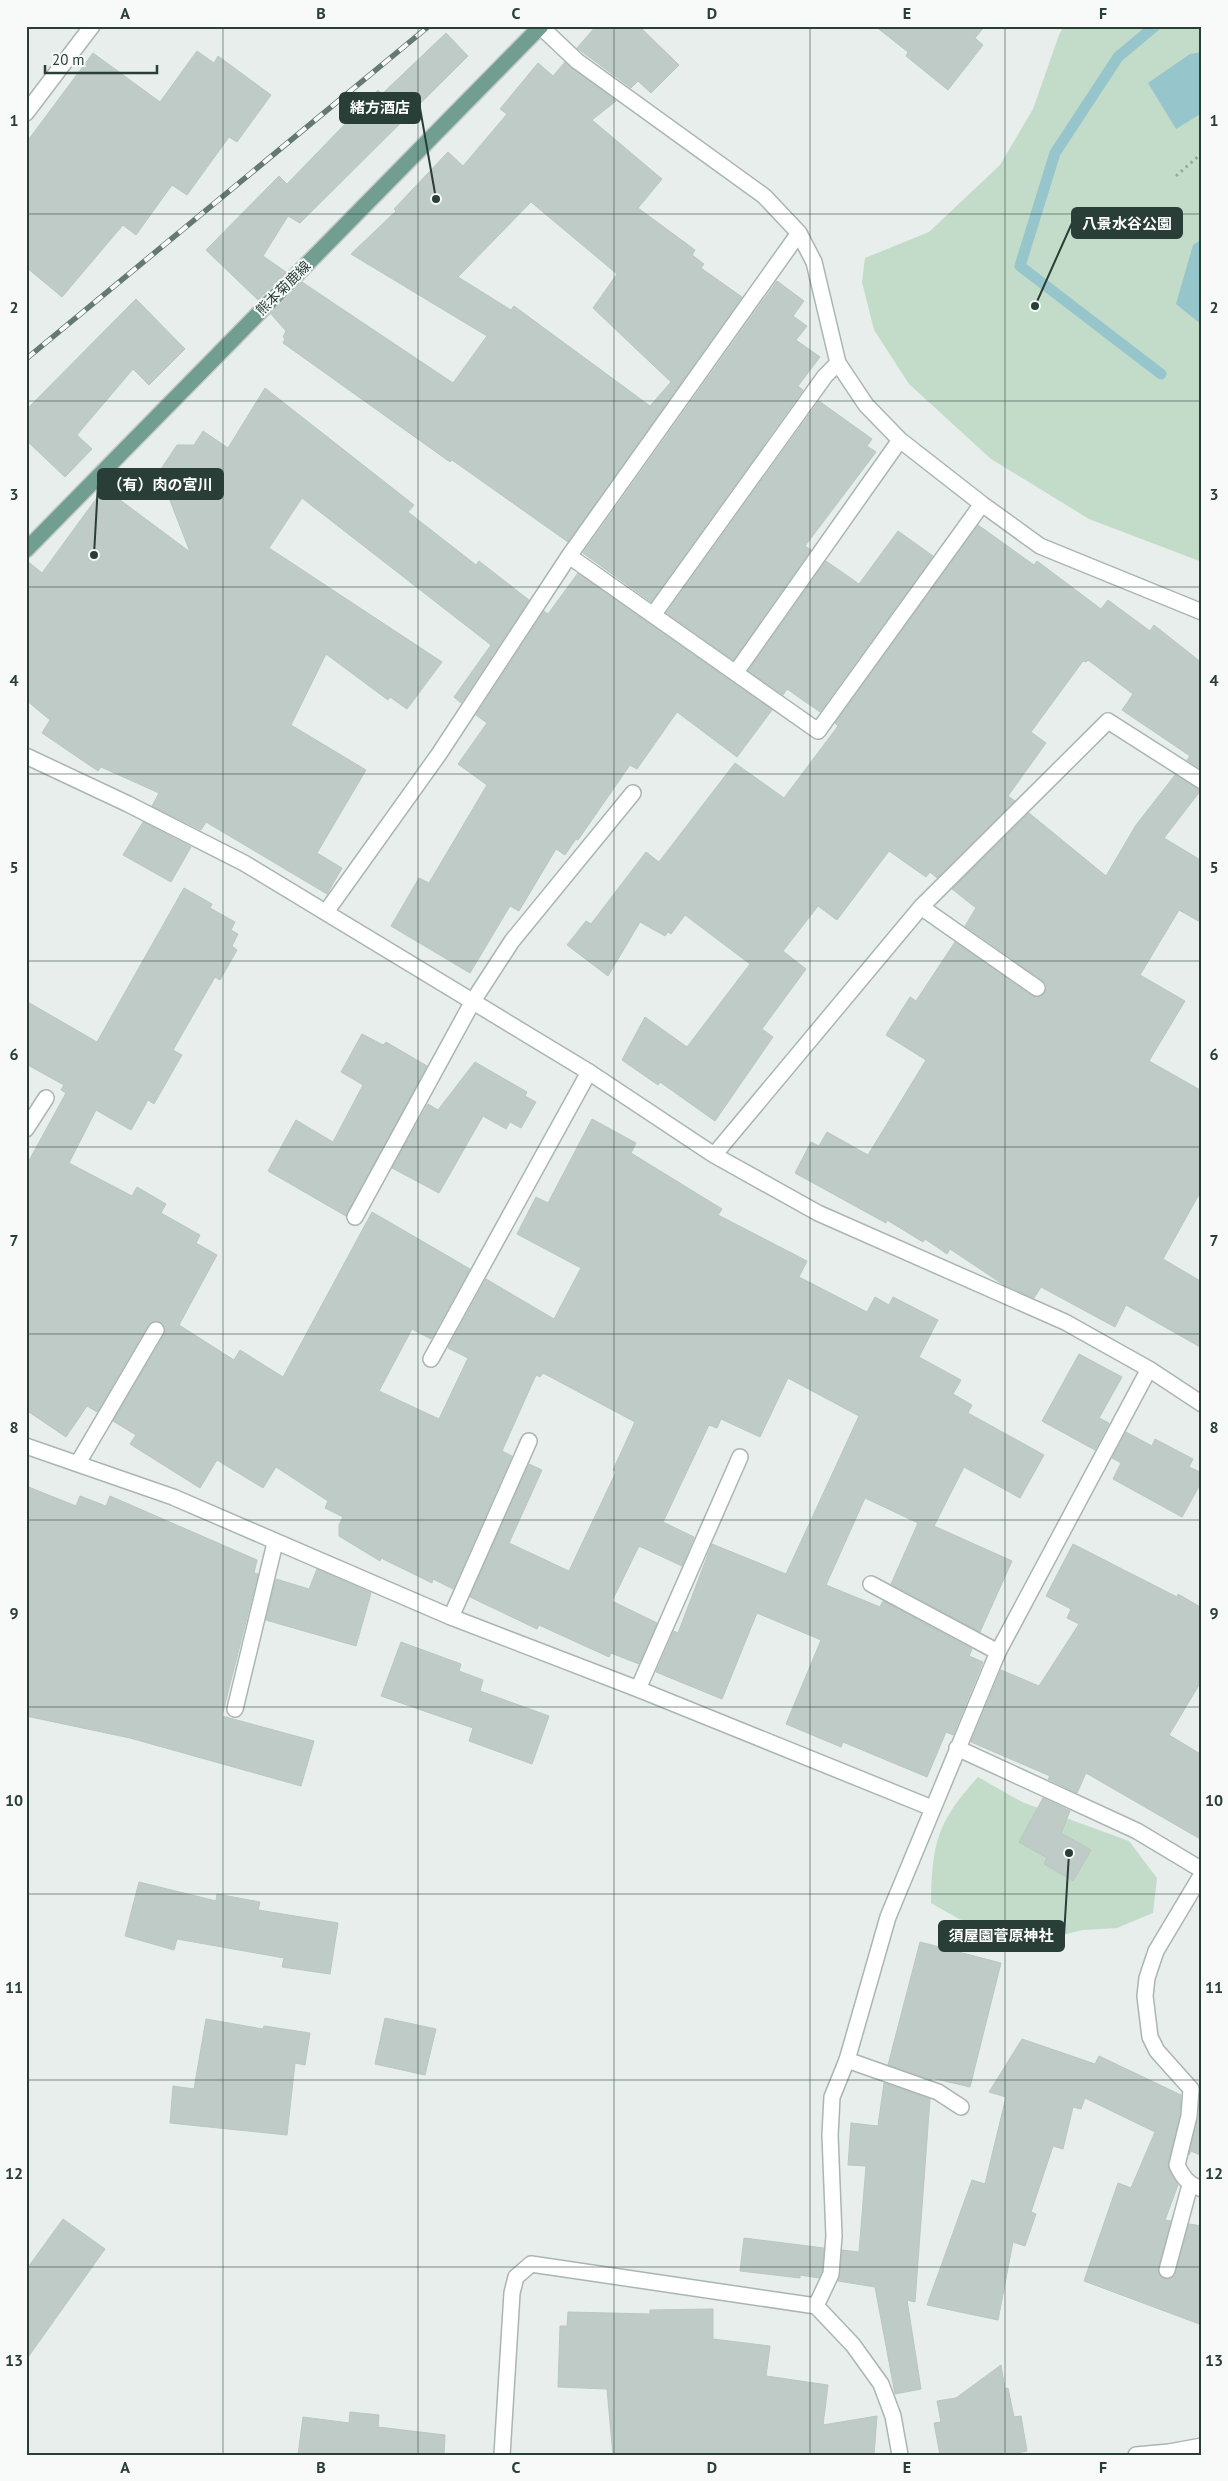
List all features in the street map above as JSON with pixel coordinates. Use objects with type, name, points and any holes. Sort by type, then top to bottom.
[{"type":"main road","name":"熊本菊鹿線","points":[[26,550],[540,26]]},
{"type":"street","points":[[26,113],[92,26]]},
{"type":"street","points":[[540,26],[577,61],[764,196],[799,233],[814,262],[838,363],[866,404],[900,440],[982,504],[1040,546],[1202,612]]},
{"type":"street","points":[[326,912],[440,754],[569,556],[799,233]]},
{"type":"street","points":[[653,615],[825,376],[838,363]]},
{"type":"street","points":[[736,672],[900,440]]},
{"type":"street","points":[[569,556],[818,731],[982,504]]},
{"type":"street","points":[[714,1155],[921,907],[1108,721],[1202,781]]},
{"type":"street","points":[[26,756],[128,804],[244,863],[589,1072],[714,1155],[818,1213],[1065,1322],[1149,1369],[1202,1404]]},
{"type":"street","points":[[355,1217],[473,1000],[512,941],[633,793]]},
{"type":"street","points":[[921,907],[1037,988]]},
{"type":"street","points":[[431,1359],[589,1072]]},
{"type":"street","points":[[26,1129],[46,1098]]},
{"type":"street","points":[[78,1463],[156,1330]]},
{"type":"street","points":[[816,2306],[831,2274],[834,2236],[830,2135],[832,2097],[847,2060],[888,1917],[998,1652],[1149,1369]]},
{"type":"street","points":[[451,1617],[529,1441]]},
{"type":"street","points":[[26,1446],[173,1497],[275,1543],[451,1617],[638,1689],[932,1808]]},
{"type":"street","points":[[638,1689],[740,1457]]},
{"type":"street","points":[[235,1709],[275,1543]]},
{"type":"street","points":[[871,1584],[998,1652]]},
{"type":"street","points":[[957,1748],[1137,1831],[1202,1872],[1156,1951],[1147,1978],[1145,1996],[1150,2037],[1158,2051],[1191,2089],[1189,2116],[1177,2165],[1183,2178],[1196,2187],[1167,2270]]},
{"type":"street","points":[[847,2060],[938,2092],[961,2107]]},
{"type":"street","points":[[502,2455],[512,2293],[516,2277],[531,2264],[816,2306],[853,2346],[880,2384],[893,2416],[900,2455]]},
{"type":"street","points":[[1136,2455],[1169,2454],[1202,2446]]},
{"type":"path","points":[[1176,176],[1202,153]]},
{"type":"green space","points":[[1064,26],[1202,26],[1202,562],[1089,519],[991,459],[909,384],[874,330],[862,282],[865,258],[929,232],[1000,165],[1033,109],[1059,35]]},
{"type":"green space","points":[[978,1777],[1022,1802],[1129,1841],[1157,1878],[1153,1913],[1117,1928],[1083,1930],[1041,1940],[1013,1937],[959,1919],[931,1903],[933,1864],[940,1834],[945,1821],[954,1807]]},
{"type":"water","points":[[1202,52],[1202,113],[1176,129],[1148,83],[1190,54]]},
{"type":"water","points":[[1202,239],[1202,325],[1176,304],[1193,245]]},
{"type":"building","points":[[596,26],[639,26],[679,65],[651,93],[638,81],[631,88],[577,48]]},
{"type":"building","points":[[875,26],[985,26],[975,38],[983,45],[948,90],[906,56],[908,52]]},
{"type":"building","points":[[446,33],[468,56],[300,223],[288,216],[263,256],[286,272],[258,300],[206,250],[279,176],[287,184],[378,90],[382,94]]},
{"type":"building","points":[[197,51],[214,63],[218,56],[271,95],[237,142],[229,137],[187,195],[172,185],[136,235],[123,225],[62,297],[26,267],[26,143],[93,53],[160,102]]},
{"type":"building","points":[[565,62],[616,101],[592,120],[662,179],[638,208],[695,250],[692,255],[704,264],[701,268],[742,297],[568,542],[452,460],[450,462],[283,343],[286,331],[271,314],[302,282],[453,383],[487,336],[351,254],[396,211],[394,209],[448,152],[463,166],[507,114],[500,109],[538,63],[553,76]],"holes":[[[531,202],[617,274],[593,308],[671,382],[650,406],[514,306],[511,310],[458,277]]]},
{"type":"building","points":[[777,281],[804,301],[793,316],[807,326],[796,340],[820,357],[798,386],[803,390],[651,602],[583,553]]},
{"type":"building","points":[[136,299],[185,349],[149,385],[133,369],[77,435],[92,449],[65,477],[26,440],[26,410]]},
{"type":"building","points":[[265,388],[414,505],[408,512],[476,565],[479,561],[529,600],[461,703],[454,697],[491,645],[302,498],[269,548],[442,662],[407,709],[390,697],[388,700],[326,654],[291,725],[366,770],[317,853],[342,868],[327,894],[206,822],[201,830],[152,806],[159,793],[101,767],[98,771],[42,733],[50,720],[26,700],[26,560],[42,573],[104,488],[190,552],[159,472],[177,445],[194,445],[203,431],[228,448]]},
{"type":"building","points":[[819,401],[872,439],[867,446],[876,452],[805,546],[811,550],[733,660],[666,613]]},
{"type":"building","points":[[978,525],[1034,565],[1037,561],[1101,609],[1108,600],[1150,631],[1154,625],[1202,663],[1202,770],[1187,760],[1190,756],[1122,710],[1133,694],[1088,660],[1086,662],[1083,661],[1031,732],[1046,743],[1008,796],[1015,801],[937,878],[930,872],[926,877],[889,851],[837,920],[818,906],[783,951],[806,969],[762,1029],[773,1037],[715,1121],[660,1082],[658,1085],[622,1060],[645,1017],[687,1047],[750,964],[685,915],[671,934],[668,932],[665,936],[640,922],[608,976],[567,945],[586,921],[591,924],[646,852],[659,862],[735,763],[784,798],[838,726],[835,723]]},
{"type":"building","points":[[898,531],[933,556],[820,712],[787,689],[783,695],[748,671],[826,561],[859,584]]},
{"type":"building","points":[[578,573],[772,710],[737,757],[677,712],[637,769],[630,765],[578,840],[576,839],[565,855],[556,849],[519,911],[510,906],[470,973],[391,926],[419,878],[429,883],[487,785],[458,764],[487,723],[476,715],[544,611],[548,614]]},
{"type":"building","points":[[1175,775],[1201,790],[1164,838],[1202,861],[1202,923],[1179,910],[1140,975],[1185,1001],[1149,1061],[1202,1091],[1202,1189],[1163,1259],[1202,1282],[1202,1348],[1126,1305],[1115,1327],[1041,1287],[1034,1298],[1004,1285],[950,1249],[947,1254],[925,1239],[923,1242],[887,1220],[886,1223],[795,1173],[811,1142],[819,1146],[827,1132],[868,1155],[926,1060],[886,1035],[910,997],[916,1001],[955,942],[1032,996],[1041,997],[1045,993],[1046,984],[1042,980],[965,926],[976,908],[952,889],[1029,813],[1106,876],[1136,825]]},
{"type":"building","points":[[143,822],[191,847],[171,882],[123,855]]},
{"type":"building","points":[[184,888],[212,904],[210,908],[235,922],[231,930],[238,934],[232,946],[237,950],[220,980],[215,977],[173,1050],[182,1055],[154,1104],[148,1100],[131,1130],[96,1110],[69,1163],[132,1196],[137,1187],[166,1204],[161,1213],[200,1235],[196,1243],[217,1255],[179,1325],[234,1360],[240,1350],[283,1377],[372,1212],[470,1269],[431,1339],[412,1329],[379,1391],[439,1419],[468,1358],[448,1348],[486,1279],[554,1319],[581,1268],[517,1234],[536,1197],[548,1203],[592,1119],[636,1143],[631,1153],[722,1209],[718,1215],[807,1261],[799,1277],[867,1312],[875,1297],[889,1305],[893,1297],[938,1320],[919,1357],[961,1380],[953,1394],[972,1405],[968,1413],[1044,1455],[1020,1498],[964,1467],[934,1526],[1012,1561],[980,1632],[891,1584],[918,1523],[865,1498],[826,1585],[880,1607],[883,1601],[972,1649],[969,1656],[983,1662],[953,1735],[946,1732],[927,1777],[843,1742],[841,1747],[786,1724],[821,1640],[757,1613],[722,1699],[656,1672],[674,1631],[678,1633],[712,1544],[786,1574],[859,1416],[788,1378],[760,1437],[721,1419],[717,1428],[709,1425],[663,1522],[694,1537],[682,1566],[639,1546],[612,1601],[657,1623],[639,1664],[611,1653],[609,1657],[539,1625],[537,1629],[470,1597],[529,1464],[542,1470],[509,1543],[569,1571],[616,1472],[613,1470],[635,1422],[543,1373],[540,1377],[536,1375],[502,1451],[512,1456],[453,1589],[433,1579],[432,1583],[381,1558],[380,1561],[339,1536],[339,1525],[343,1517],[325,1508],[328,1501],[276,1467],[263,1488],[217,1460],[200,1488],[130,1444],[136,1435],[113,1421],[164,1335],[164,1326],[160,1322],[152,1322],[148,1325],[97,1412],[87,1406],[66,1437],[26,1410],[26,1166],[66,1093],[61,1090],[64,1085],[26,1064],[26,1001],[97,1042]]},
{"type":"building","points":[[362,1034],[383,1045],[386,1042],[427,1066],[346,1216],[268,1171],[296,1120],[333,1142],[363,1085],[341,1072]]},
{"type":"building","points":[[475,1062],[527,1092],[525,1096],[536,1102],[521,1128],[510,1122],[506,1129],[483,1116],[439,1193],[392,1168],[428,1104],[438,1110]]},
{"type":"building","points":[[1079,1354],[1122,1377],[1099,1418],[1109,1423],[1095,1450],[1042,1421]]},
{"type":"building","points":[[1126,1432],[1152,1446],[1155,1439],[1193,1459],[1189,1467],[1202,1473],[1202,1481],[1182,1517],[1113,1479],[1121,1463],[1112,1458]]},
{"type":"building","points":[[26,1486],[76,1506],[80,1496],[106,1506],[110,1496],[257,1560],[254,1573],[258,1574],[222,1716],[314,1741],[301,1786],[130,1738],[26,1716]]},
{"type":"building","points":[[1073,1544],[1177,1597],[1178,1594],[1202,1608],[1202,1680],[1169,1735],[1202,1755],[1202,1840],[1086,1773],[1077,1793],[1048,1779],[1050,1776],[971,1742],[1001,1670],[1039,1686],[1079,1624],[1067,1618],[1071,1609],[1046,1596]]},
{"type":"building","points":[[317,1569],[371,1593],[356,1646],[266,1620],[276,1579],[309,1589]]},
{"type":"building","points":[[401,1642],[461,1664],[459,1671],[483,1680],[480,1691],[549,1716],[532,1764],[469,1741],[473,1728],[381,1696]]},
{"type":"building","points":[[1043,1798],[1070,1811],[1061,1833],[1091,1850],[1073,1881],[1044,1864],[1047,1858],[1019,1842]]},
{"type":"building","points":[[139,1882],[216,1901],[217,1894],[260,1902],[258,1910],[338,1923],[330,1974],[282,1967],[284,1958],[177,1939],[174,1950],[125,1936]]},
{"type":"building","points":[[920,1942],[1001,1963],[970,2087],[932,2078],[931,2080],[888,2065]]},
{"type":"building","points":[[385,2018],[436,2029],[425,2075],[375,2064]]},
{"type":"building","points":[[206,2019],[263,2029],[264,2026],[310,2033],[305,2065],[295,2063],[287,2135],[170,2123],[173,2086],[194,2089]]},
{"type":"building","points":[[1022,2039],[1095,2064],[1099,2056],[1181,2095],[1180,2115],[1168,2163],[1169,2169],[1178,2185],[1165,2220],[1171,2221],[1158,2272],[1164,2279],[1174,2276],[1189,2224],[1202,2226],[1202,2325],[1084,2281],[1118,2183],[1131,2188],[1155,2132],[1085,2098],[1081,2109],[1073,2107],[1063,2149],[1053,2146],[1031,2212],[1036,2214],[1025,2246],[1013,2242],[998,2320],[927,2305],[972,2180],[985,2184],[1006,2097],[989,2092]]},
{"type":"building","points":[[884,2083],[930,2099],[915,2302],[907,2300],[921,2389],[895,2394],[875,2287],[838,2281],[842,2250],[859,2252],[866,2166],[848,2165],[851,2123],[878,2126]]},
{"type":"building","points":[[1199,2104],[1202,2105],[1202,2156],[1191,2151],[1189,2155]]},
{"type":"building","points":[[63,2219],[105,2249],[26,2360],[26,2270]]},
{"type":"building","points":[[744,2238],[824,2248],[822,2272],[819,2278],[800,2275],[800,2278],[740,2271]]},
{"type":"building","points":[[713,2309],[713,2339],[770,2346],[766,2376],[828,2385],[823,2425],[877,2416],[874,2455],[613,2455],[607,2389],[558,2387],[560,2326],[567,2326],[568,2312],[650,2314],[650,2310]]},
{"type":"building","points":[[1001,2365],[1005,2389],[1008,2388],[1014,2417],[1021,2416],[1027,2451],[1006,2455],[940,2455],[934,2423],[941,2422],[937,2401],[956,2398]]},
{"type":"building","points":[[350,2412],[379,2415],[378,2427],[445,2435],[444,2455],[298,2455],[303,2417],[349,2423]]},
{"type":"waterway","points":[[1155,26],[1118,57],[1055,153],[1020,266],[1161,374]]},
{"type":"railway","points":[[26,359],[429,26]]},
{"type":"place","name":"緒方酒店","points":[[436,199]]},
{"type":"place","name":"八景水谷公園","points":[[1035,306]]},
{"type":"place","name":"（有）肉の宮川","points":[[94,555]]},
{"type":"place","name":"須屋園菅原神社","points":[[1069,1853]]}]
